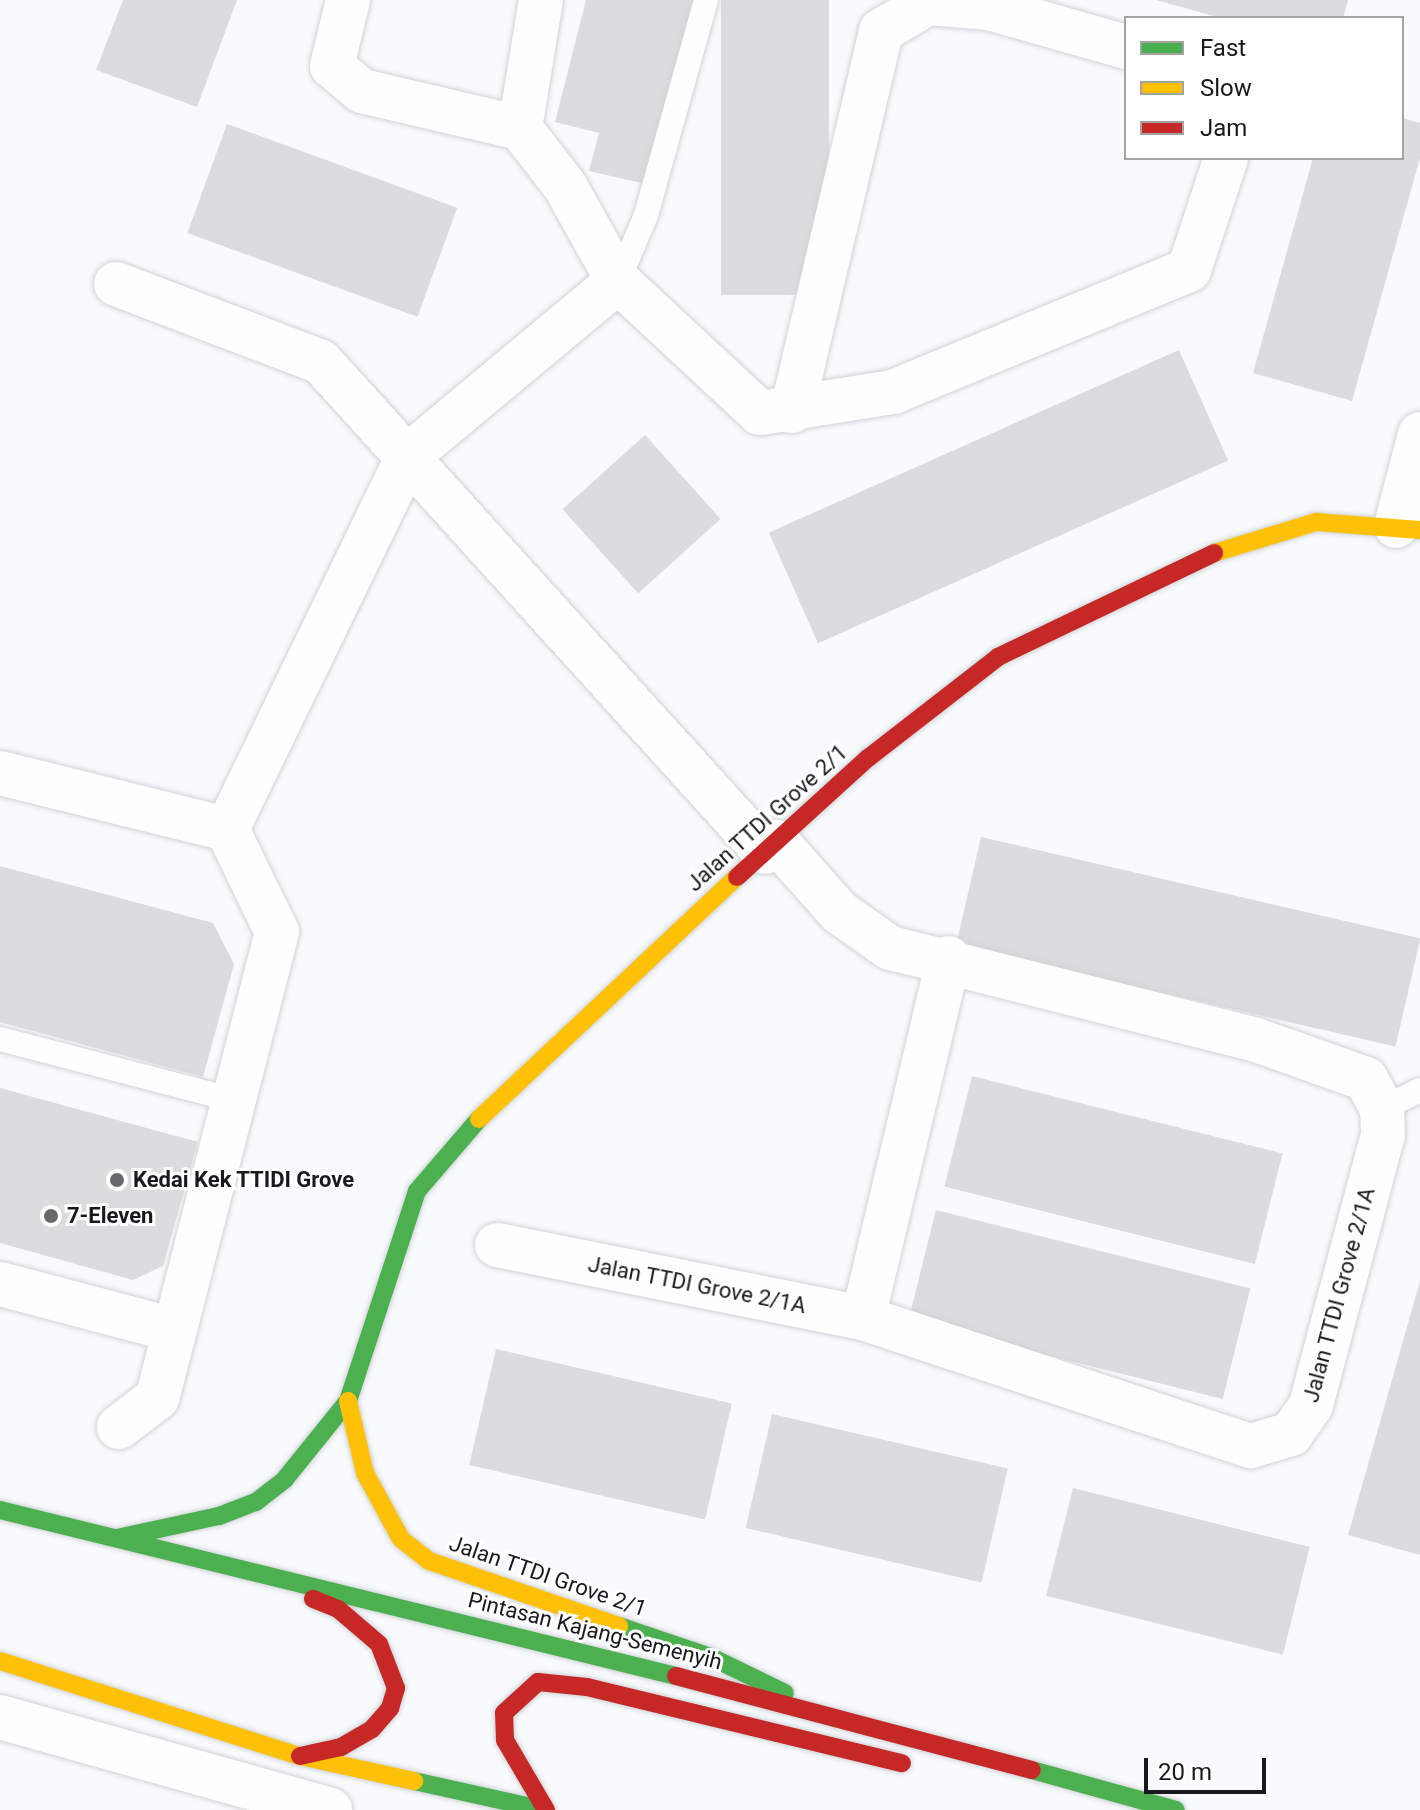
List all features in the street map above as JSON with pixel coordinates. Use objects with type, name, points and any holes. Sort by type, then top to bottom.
[{"type":"main road","name":"Jalan TTDI Grove 2/1","points":[[117,1538],[256,1502],[303,1459],[348,1401],[417,1191],[506,1089],[868,758],[998,657],[1199,557],[1316,522],[1408,528]]},
{"type":"main road","name":"Jalan TTDI Grove 2/1","points":[[348,1401],[365,1473],[380,1508],[401,1539],[429,1561],[711,1657],[822,1712]]},
{"type":"main road","name":"Pintasan Kajang-Semenyih","points":[[0,1510],[822,1712],[1176,1810]]},
{"type":"main road","points":[[244,1570],[338,1609],[379,1644],[391,1664],[396,1688],[390,1708],[372,1729],[341,1747],[300,1756]]},
{"type":"main road","points":[[0,1661],[448,1802],[546,1810]]},
{"type":"main road","points":[[546,1810],[505,1740],[504,1713],[516,1695],[538,1682],[587,1687],[935,1767],[1083,1783]]},
{"type":"street","points":[[348,0],[332,66],[362,91],[520,128],[565,186],[618,281],[760,413],[792,411],[893,392],[1189,270],[1225,160]]},
{"type":"street","points":[[520,128],[541,0]]},
{"type":"street","points":[[792,411],[881,31],[904,8],[928,3],[989,8],[1124,46]]},
{"type":"street","points":[[227,829],[408,456],[618,281]]},
{"type":"street","name":"Jalan TTDI Grove 2/1A","points":[[116,284],[321,362],[771,847],[839,912],[890,948],[949,958],[1281,1049],[1366,1079],[1401,1100],[1383,1135],[1311,1405],[1291,1434],[1251,1446],[863,1318],[497,1245]]},
{"type":"street","points":[[1408,528],[1420,434]]},
{"type":"street","points":[[0,773],[227,829]]},
{"type":"street","points":[[119,1427],[157,1398],[170,1329],[235,1100],[277,932],[227,829]]},
{"type":"street","points":[[863,1318],[949,958]]},
{"type":"street","points":[[0,1284],[170,1329]]},
{"type":"street","points":[[0,1717],[330,1810]]},
{"type":"lane","points":[[618,281],[646,215],[706,0]]},
{"type":"lane","points":[[0,1039],[235,1100]]},
{"type":"building","points":[[123,0],[237,0],[197,107],[96,70]]},
{"type":"building","points":[[586,0],[696,0],[650,185],[589,171],[599,133],[555,122]]},
{"type":"building","points":[[721,0],[829,0],[829,295],[721,295]]},
{"type":"building","points":[[1156,0],[1348,0],[1344,16],[1214,16]]},
{"type":"building","points":[[1404,119],[1420,123],[1420,158],[1352,401],[1253,373],[1312,160],[1404,160]]},
{"type":"building","points":[[227,124],[457,208],[418,317],[187,233]]},
{"type":"building","points":[[1179,350],[1228,461],[818,643],[769,533]]},
{"type":"building","points":[[645,435],[721,519],[638,593],[563,509]]},
{"type":"building","points":[[981,837],[1420,938],[1395,1047],[956,945]]},
{"type":"building","points":[[0,866],[213,923],[234,964],[203,1077],[0,1022]]},
{"type":"building","points":[[972,1076],[1282,1153],[1255,1264],[944,1187]]},
{"type":"building","points":[[0,1088],[198,1142],[163,1266],[133,1280],[0,1243]]},
{"type":"building","points":[[936,1210],[1250,1288],[1223,1399],[908,1321]]},
{"type":"building","points":[[1420,1281],[1420,1555],[1348,1535]]},
{"type":"building","points":[[496,1349],[732,1403],[705,1519],[469,1465]]},
{"type":"building","points":[[772,1414],[1008,1468],[981,1582],[746,1528]]},
{"type":"building","points":[[1073,1488],[1310,1547],[1283,1655],[1046,1596]]},
{"type":"traffic: fast","points":[[117,1538],[219,1516],[256,1502],[285,1479],[348,1401],[417,1191],[479,1119]]},
{"type":"traffic: fast","points":[[0,1510],[676,1676]]},
{"type":"traffic: fast","points":[[619,1626],[711,1657],[785,1693]]},
{"type":"traffic: fast","points":[[1032,1770],[1176,1810]]},
{"type":"traffic: fast","points":[[414,1781],[545,1810]]},
{"type":"traffic: slow","points":[[1214,553],[1316,522],[1420,530]]},
{"type":"traffic: slow","points":[[479,1119],[737,877]]},
{"type":"traffic: slow","points":[[348,1401],[365,1473],[401,1539],[429,1561],[619,1626]]},
{"type":"traffic: slow","points":[[0,1661],[300,1756],[414,1781]]},
{"type":"traffic: jam","points":[[737,877],[868,758],[998,657],[1214,553]]},
{"type":"traffic: jam","points":[[300,1756],[341,1747],[372,1729],[390,1708],[396,1688],[379,1644],[338,1609],[313,1599]]},
{"type":"traffic: jam","points":[[676,1676],[1032,1770]]},
{"type":"traffic: jam","points":[[546,1810],[505,1740],[504,1713],[538,1682],[587,1687],[902,1763]]},
{"type":"place","name":"Kedai Kek TTIDI Grove","points":[[117,1180]]},
{"type":"place","name":"7-Eleven","points":[[51,1216]]}]
